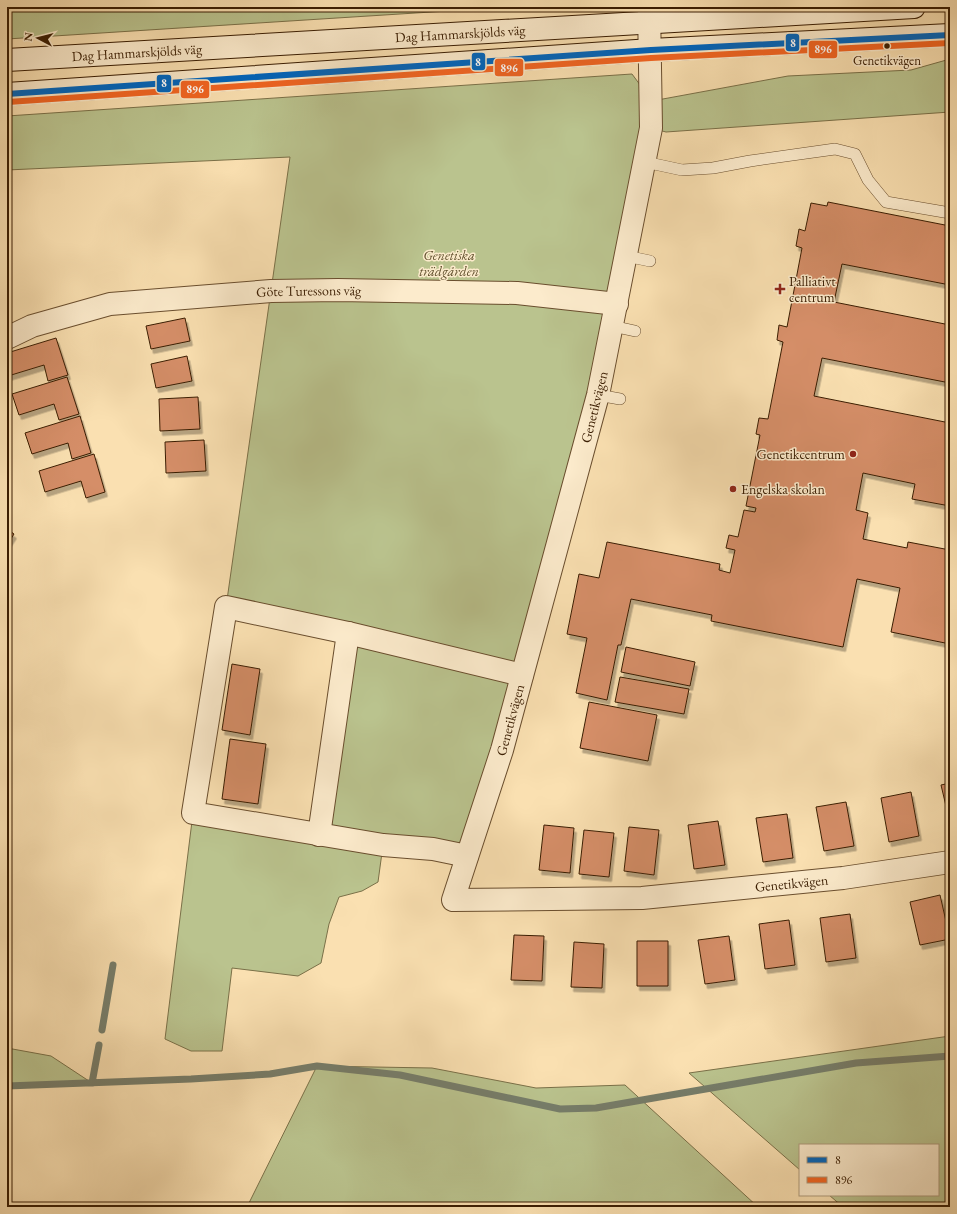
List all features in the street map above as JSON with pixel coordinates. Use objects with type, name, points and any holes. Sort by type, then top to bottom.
[{"type":"street","name":"Dag Hammarskjölds väg","points":[[7,60],[649,14],[914,7]]},
{"type":"street","name":"Genetikvägen","points":[[649,14],[651,50],[651,128],[598,395],[502,750],[453,900],[642,898],[843,878],[950,862]]},
{"type":"street","name":"Dag Hammarskjölds väg","points":[[7,94],[651,50],[950,35]]},
{"type":"street","name":"Göte Turessons väg","points":[[7,338],[32,326],[110,304],[271,291],[338,290],[517,293],[617,304]]},
{"type":"street","points":[[467,856],[319,835],[193,813],[226,607],[348,633],[522,674]]},
{"type":"street","points":[[319,835],[348,633]]},
{"type":"lane","points":[[645,162],[682,170],[713,168],[750,161],[835,149],[855,154],[868,180],[886,202],[950,213]]},
{"type":"lane","points":[[626,256],[650,261]]},
{"type":"lane","points":[[612,326],[634,331]]},
{"type":"lane","points":[[598,395],[620,399]]},
{"type":"green space","points":[[7,7],[454,7],[447,11],[7,39]]},
{"type":"green space","name":"Genetiska trädgården","points":[[950,59],[950,112],[666,132],[651,128],[612,326],[467,856],[383,845],[378,882],[362,891],[339,897],[329,924],[321,963],[298,976],[232,968],[222,1051],[191,1051],[165,1039],[193,813],[319,835],[348,633],[226,607],[290,157],[7,170],[7,116],[632,74],[652,101],[788,76],[911,70]]},
{"type":"green space","points":[[950,1036],[950,1207],[843,1207],[830,1196],[939,1196],[939,1144],[799,1144],[799,1169],[689,1073]]},
{"type":"green space","points":[[7,1048],[51,1056],[92,1083],[7,1086]]},
{"type":"green space","points":[[317,1066],[432,1068],[536,1088],[625,1085],[758,1207],[247,1207]]},
{"type":"building","name":"Genetikcentrum","points":[[828,202],[950,226],[950,285],[842,264],[834,302],[950,325],[950,383],[822,358],[814,396],[950,423],[950,506],[912,499],[915,484],[863,473],[856,510],[868,513],[863,539],[907,548],[908,542],[950,550],[950,644],[891,632],[900,588],[857,579],[843,647],[711,621],[712,615],[631,599],[621,645],[618,645],[607,700],[576,693],[587,638],[567,634],[579,574],[599,578],[607,542],[720,564],[719,570],[730,573],[735,550],[726,548],[729,535],[738,537],[744,510],[755,512],[756,508],[746,506],[760,435],[756,434],[759,418],[768,419],[783,342],[777,340],[779,325],[787,327],[802,248],[796,246],[799,229],[805,231],[811,203],[827,206]]},
{"type":"building","points":[[185,318],[190,341],[151,349],[146,326]]},
{"type":"building","points":[[56,338],[68,375],[48,381],[44,365],[8,376],[7,353]]},
{"type":"building","points":[[187,356],[192,381],[156,388],[151,364]]},
{"type":"building","points":[[67,377],[79,414],[59,420],[54,404],[19,415],[12,394]]},
{"type":"building","points":[[198,397],[200,429],[160,431],[159,399]]},
{"type":"building","points":[[80,416],[91,453],[72,459],[68,443],[32,454],[25,433]]},
{"type":"building","points":[[204,440],[206,471],[166,473],[165,442]]},
{"type":"building","points":[[94,454],[105,492],[86,498],[81,481],[45,492],[39,471]]},
{"type":"building","points":[[7,529],[14,534],[7,545]]},
{"type":"building","points":[[626,647],[695,662],[690,686],[621,672]]},
{"type":"building","points":[[232,664],[260,669],[250,735],[222,730]]},
{"type":"building","points":[[620,677],[689,689],[684,714],[615,702]]},
{"type":"building","points":[[589,702],[657,715],[648,761],[580,748]]},
{"type":"building","points":[[230,739],[266,744],[258,804],[222,799]]},
{"type":"building","points":[[950,783],[950,823],[941,785]]},
{"type":"building","points":[[911,792],[919,836],[889,842],[881,798]]},
{"type":"building","points":[[846,802],[854,846],[824,851],[816,807]]},
{"type":"building","points":[[787,814],[793,858],[763,862],[756,818]]},
{"type":"building","points":[[718,821],[725,865],[694,869],[688,825]]},
{"type":"building","points":[[544,825],[574,828],[570,873],[539,870]]},
{"type":"building","points":[[629,827],[659,830],[654,875],[624,871]]},
{"type":"building","points":[[584,830],[614,833],[609,877],[579,874]]},
{"type":"building","points":[[940,895],[950,939],[920,945],[910,902]]},
{"type":"building","points":[[850,914],[856,958],[826,962],[820,918]]},
{"type":"building","points":[[789,920],[795,965],[765,969],[759,924]]},
{"type":"building","points":[[514,935],[544,936],[542,981],[511,980]]},
{"type":"building","points":[[729,936],[735,980],[705,984],[698,940]]},
{"type":"building","points":[[637,941],[668,941],[668,986],[637,986]]},
{"type":"building","points":[[574,942],[604,944],[602,988],[571,987]]},
{"type":"waterway","points":[[102,1030],[113,965]]},
{"type":"waterway","points":[[92,1083],[99,1045]]},
{"type":"waterway","points":[[7,1086],[191,1079],[270,1074],[317,1066],[400,1075],[560,1109],[596,1108],[856,1063],[950,1056]]},
{"type":"transit line","name":"8","points":[[7,94],[651,50],[950,35]]},
{"type":"transit line","name":"896","points":[[8,102],[651,58],[950,43]]},
{"type":"place","name":"Genetikvägen","points":[[887,46]]},
{"type":"place","name":"Palliativt centrum","points":[[780,289]]},
{"type":"place","name":"Genetikcentrum","points":[[853,454]]},
{"type":"place","name":"Engelska skolan","points":[[733,489]]}]
